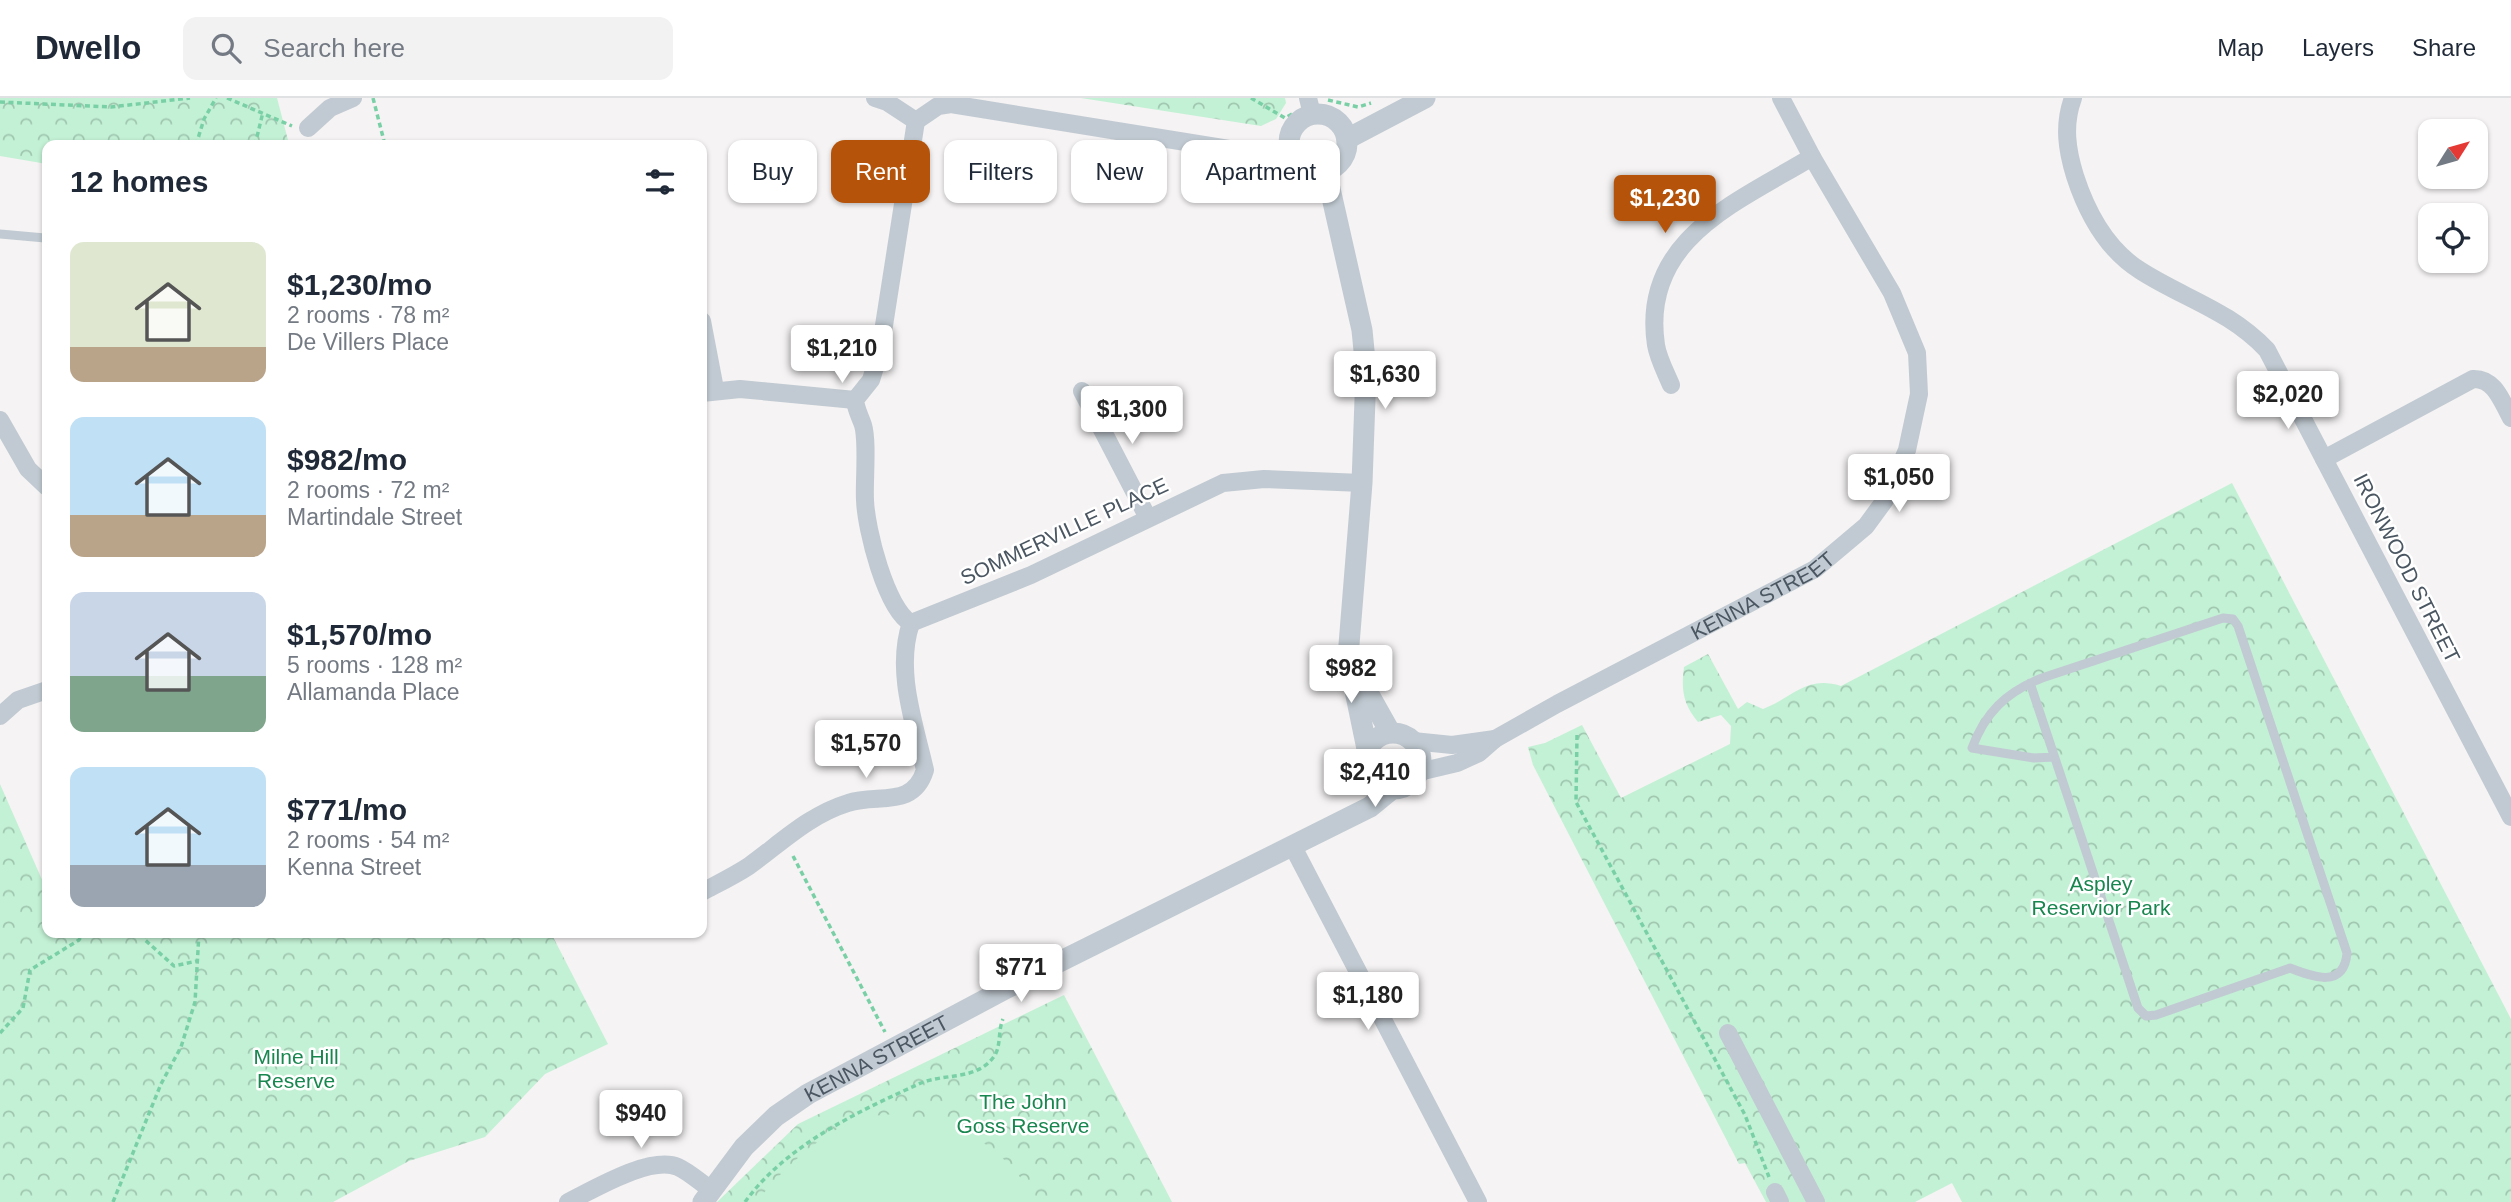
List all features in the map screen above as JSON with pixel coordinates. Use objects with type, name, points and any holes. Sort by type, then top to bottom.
[{"type":"street","points":[[308,128],[330,108],[353,98]]},
{"type":"street","points":[[875,98],[887,102],[916,121]]},
{"type":"street","points":[[1347,139],[1425,98]]},
{"type":"street","name":"KENNA STREET","points":[[706,1196],[744,1147],[776,1116],[808,1094],[1342,818],[1370,807],[1392,789],[1408,785],[1419,772],[1457,764],[1479,753],[1495,739],[1815,569],[1866,526],[1885,500],[1910,439],[1919,394],[1917,354],[1892,293],[1812,157],[1781,98]]},
{"type":"street","name":"IRONWOOD STREET","points":[[2073,98],[2066,125],[2068,153],[2086,206],[2098,227],[2117,252],[2140,271],[2230,317],[2267,350],[2511,817]]},
{"type":"street","points":[[707,889],[747,867],[802,825],[849,802],[911,793],[921,783],[925,770],[904,665],[904,645],[912,623],[904,619],[889,595],[877,551],[865,502],[864,426],[857,414],[855,400],[871,380],[880,351],[916,121],[938,106],[951,104],[1181,141]]},
{"type":"street","points":[[1291,140],[1291,132],[1310,106],[1339,122],[1347,139],[1344,156],[1340,159]]},
{"type":"street","points":[[1671,385],[1657,348],[1654,321],[1665,273],[1676,251],[1708,220],[1812,157]]},
{"type":"street","points":[[1333,203],[1362,330],[1366,371],[1362,483],[1348,657],[1367,749],[1365,766],[1378,785],[1392,789]]},
{"type":"street","points":[[707,371],[709,391],[855,400]]},
{"type":"street","points":[[2325,459],[2473,379],[2488,383],[2497,391],[2511,418]]},
{"type":"street","points":[[1082,390],[1148,518]]},
{"type":"street","points":[[0,420],[27,469],[42,482]]},
{"type":"street","name":"SOMMERVILLE PLACE","points":[[912,623],[1020,580],[1223,483],[1264,479],[1362,483]]},
{"type":"street","points":[[1348,657],[1390,732],[1377,737],[1367,749]]},
{"type":"street","points":[[0,716],[18,700],[42,692]]},
{"type":"street","name":"KENNA STREET","points":[[1390,732],[1399,733],[1413,741],[1452,745],[1495,739]]},
{"type":"street","points":[[1413,741],[1421,756],[1419,772]]},
{"type":"street","name":"KENNA STREET","points":[[1342,818],[1358,796],[1368,774]]},
{"type":"street","points":[[1292,845],[1478,1202]]},
{"type":"street","points":[[1728,1033],[1816,1202]]},
{"type":"street","points":[[568,1202],[633,1171],[659,1166],[676,1166],[706,1196]]},
{"type":"lane","points":[[0,234],[42,238]]},
{"type":"lane","points":[[2029,683],[2054,757],[2138,1008],[2146,1016],[2156,1015],[2290,968],[2319,980],[2341,972],[2346,965],[2347,953],[2238,626],[2233,619],[2223,618],[2029,683],[1998,703],[1980,725],[1972,748],[2034,758],[2054,757]]},
{"type":"path","points":[[0,102],[111,107],[190,98]]},
{"type":"path","points":[[198,140],[204,119],[216,98]]},
{"type":"path","points":[[227,98],[263,112],[284,125],[308,128]]},
{"type":"path","points":[[373,98],[383,140]]},
{"type":"path","points":[[1251,98],[1284,118],[1327,100],[1358,107],[1380,98]]},
{"type":"path","points":[[256,140],[263,112]]},
{"type":"path","points":[[1577,734],[1576,802],[1745,1115],[1777,1197]]},
{"type":"path","points":[[784,838],[893,1048]]},
{"type":"path","points":[[0,1033],[23,1008],[30,970],[80,938]]},
{"type":"path","points":[[144,938],[174,966],[197,961]]},
{"type":"path","points":[[113,1202],[161,1084],[181,1047],[195,1003],[199,938]]},
{"type":"path","points":[[745,1202],[755,1188],[796,1153],[856,1114],[925,1081],[967,1075],[984,1066],[995,1055],[1003,1019]]},
{"type":"green space","points":[[0,98],[277,98],[288,140],[42,140],[42,163],[0,156]]},
{"type":"green space","points":[[1081,98],[1285,98],[1286,103],[1276,119],[1261,126]]},
{"type":"green space","name":"Aspley Reservior Park","points":[[2232,483],[2511,1019],[2511,1202],[1962,1202],[1952,1183],[1915,1202],[1766,1202],[1745,1163],[1739,1164],[1533,765],[1528,747],[1545,743],[1582,725],[1621,798],[1730,744],[1731,726],[1721,715],[1698,722],[1684,696],[1684,667],[1708,654],[1738,709],[1747,702],[1763,709],[1800,689],[1818,683],[1841,686]]},
{"type":"green space","name":"Milne Hill Reserve","points":[[0,784],[42,880],[42,938],[554,938],[608,1044],[545,1074],[485,1137],[409,1161],[333,1202],[0,1202]]},
{"type":"green space","name":"The John Goss Reserve","points":[[1064,995],[1172,1202],[717,1202],[798,1124]]},
{"type":"green space","points":[[897,1114],[943,1124],[979,1140],[1009,1165],[1038,1202],[757,1202],[790,1165],[835,1130],[864,1117]]}]
